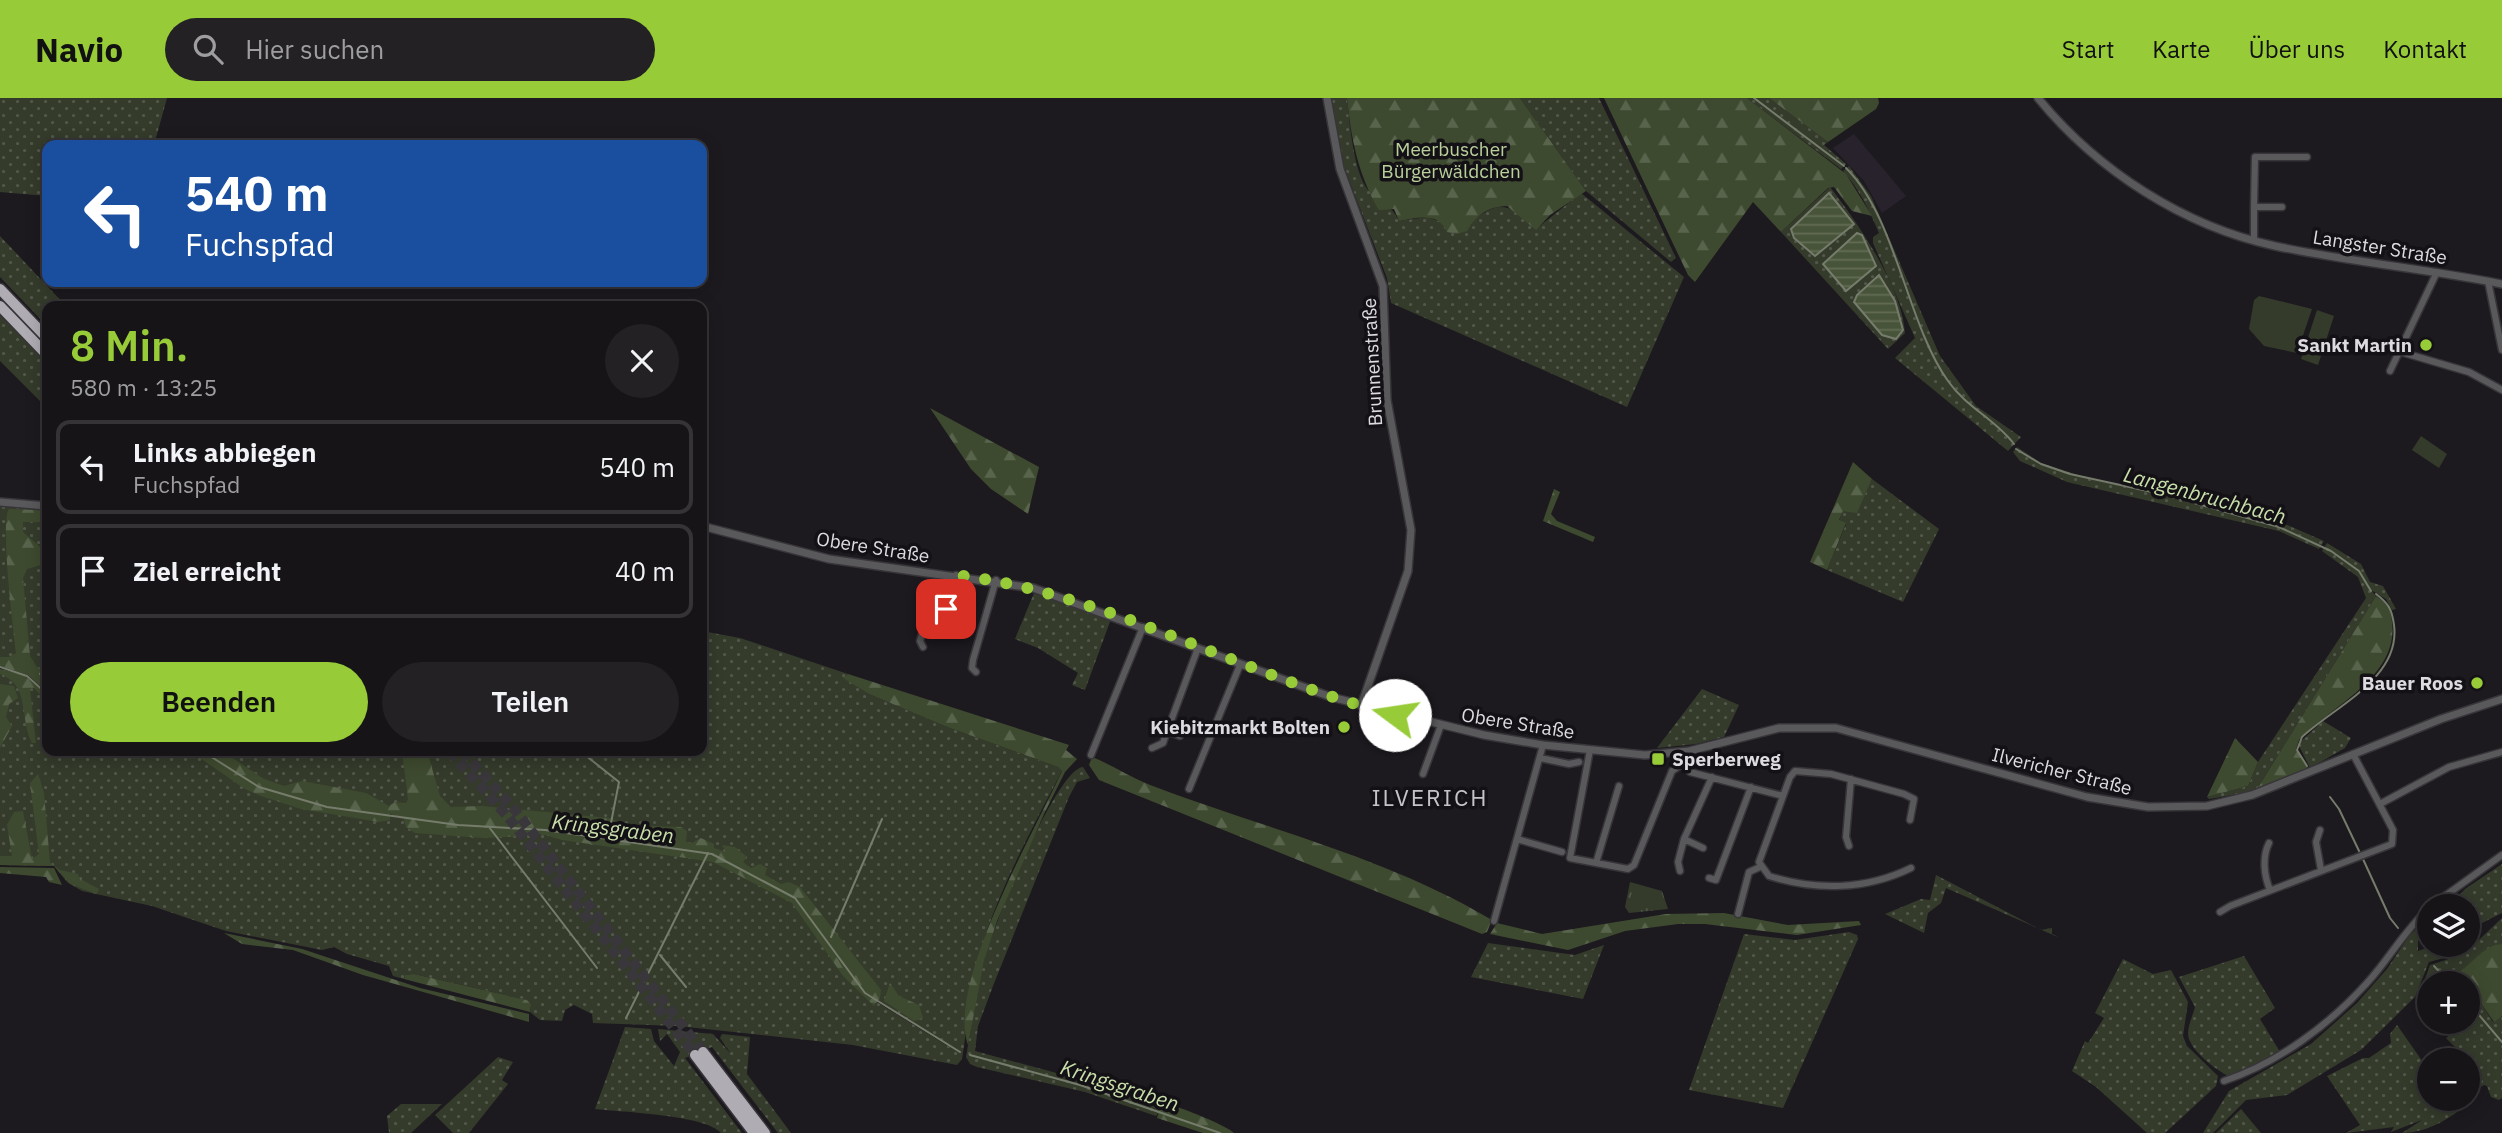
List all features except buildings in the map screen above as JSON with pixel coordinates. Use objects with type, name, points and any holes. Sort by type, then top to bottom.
[{"type":"highway","points":[[0,289],[42,333]]},
{"type":"highway","points":[[0,306],[42,350]]},
{"type":"highway","points":[[754,1133],[699,1053],[765,1133]]},
{"type":"street","name":"Brunnenstraße","points":[[1327,98],[1340,169],[1383,286],[1387,400],[1411,530],[1408,571],[1361,706]]},
{"type":"street","name":"Langster Straße","points":[[2038,98],[2079,142],[2108,167],[2152,196],[2194,218],[2273,246],[2502,284]]},
{"type":"street","points":[[2254,240],[2255,157],[2307,157]]},
{"type":"street","points":[[2255,207],[2282,207]]},
{"type":"street","points":[[2390,371],[2437,272]]},
{"type":"street","points":[[2488,281],[2502,350]]},
{"type":"street","points":[[2401,352],[2469,372],[2502,390]]},
{"type":"street","points":[[0,502],[42,506]]},
{"type":"street","name":"Obere Straße","points":[[707,527],[829,559],[996,580],[1056,595],[1240,665],[1361,706],[1543,745],[1645,755]]},
{"type":"street","points":[[923,647],[920,641],[926,620],[946,609],[956,575]]},
{"type":"street","points":[[976,672],[972,668],[973,660],[996,580]]},
{"type":"street","points":[[1091,755],[1143,627]]},
{"type":"street","points":[[1152,748],[1163,743],[1198,648]]},
{"type":"street","points":[[1189,789],[1240,665]]},
{"type":"street","name":"Ilvericher Straße","points":[[1645,755],[1680,753],[1779,729],[1836,728],[2087,797],[2155,808],[2207,806],[2252,795],[2502,699]]},
{"type":"street","points":[[1423,774],[1441,725]]},
{"type":"street","points":[[1167,731],[1180,736]]},
{"type":"street","points":[[1494,921],[1543,745]]},
{"type":"street","points":[[1590,750],[1570,858],[1628,869],[1634,865],[1672,772],[1682,764]]},
{"type":"street","points":[[2381,804],[2449,767],[2502,752]]},
{"type":"street","points":[[1680,753],[1682,764],[1690,772],[1783,796]]},
{"type":"street","points":[[2220,912],[2270,890],[2388,846],[2395,839],[2381,804],[2353,754]]},
{"type":"street","points":[[1540,758],[1569,764],[1579,762]]},
{"type":"street","points":[[1910,820],[1914,799],[1814,770],[1795,771],[1790,777],[1760,855],[1760,867],[1769,876],[1786,881],[1828,886],[1873,881],[1911,869]]},
{"type":"street","points":[[1679,871],[1678,862],[1684,839],[1712,777]]},
{"type":"street","points":[[1849,846],[1846,837],[1851,779]]},
{"type":"street","points":[[1596,863],[1619,786]]},
{"type":"street","points":[[1709,878],[1716,880],[1751,787]]},
{"type":"street","points":[[2320,830],[2316,842],[2321,870]]},
{"type":"street","points":[[1517,839],[1562,852]]},
{"type":"street","points":[[1684,839],[1703,848]]},
{"type":"street","points":[[2269,843],[2265,850],[2266,879],[2270,890]]},
{"type":"street","points":[[2448,894],[2502,855]]},
{"type":"street","points":[[1738,914],[1749,872],[1760,867]]},
{"type":"street","points":[[2224,1081],[2291,1048],[2342,1008],[2379,969],[2417,919]]},
{"type":"shaded area","points":[[1854,134],[1906,196],[1882,213],[1864,181],[1833,148]]},
{"type":"shaded area","points":[[1829,193],[1854,224],[1815,256],[1794,238],[1791,229]]},
{"type":"shaded area","points":[[1857,233],[1862,235],[1876,266],[1846,291],[1823,264]]},
{"type":"shaded area","points":[[1879,275],[1895,301],[1903,330],[1896,339],[1882,335],[1854,302],[1857,295]]},
{"type":"green space","points":[[0,98],[167,98],[155,140],[42,140],[42,196],[0,192]]},
{"type":"green space","points":[[1331,98],[1347,98],[1353,146],[1363,182],[1372,194],[1393,211],[1399,221],[1427,217],[1444,223],[1471,225],[1478,216],[1501,207],[1514,211],[1536,229],[1581,193],[1684,277],[1627,407],[1391,303],[1387,278],[1339,154]]},
{"type":"green space","name":"Meerbuscher Bürgerwäldchen","points":[[1347,98],[1520,98],[1586,191],[1550,215],[1536,230],[1507,206],[1488,210],[1475,220],[1467,231],[1457,234],[1447,232],[1443,225],[1433,218],[1399,221],[1394,209],[1379,210],[1366,183],[1353,142]]},
{"type":"green space","points":[[1520,98],[1599,98],[1676,258],[1671,262],[1586,191]]},
{"type":"green space","points":[[1604,98],[1747,98],[1846,174],[1872,216],[1852,211],[1834,187],[1828,188],[1781,232],[1753,202],[1695,282],[1688,275]]},
{"type":"green space","points":[[1747,98],[1769,98],[1828,142],[1824,145],[1846,164],[1841,169]]},
{"type":"green space","points":[[1769,98],[1878,98],[1879,103],[1876,109],[1828,142]]},
{"type":"green space","points":[[1849,166],[1871,196],[1940,356],[1976,406],[2021,437],[2008,451],[1895,358],[1915,338],[1873,243],[1873,237],[1879,233],[1868,208],[1843,171]]},
{"type":"green space","points":[[1830,187],[1877,256],[1896,296],[1905,333],[1888,349],[1781,232]]},
{"type":"green space","points":[[0,236],[42,281],[42,287],[48,287],[61,301],[42,301],[42,321],[0,277]]},
{"type":"green space","points":[[2259,296],[2312,309],[2297,353],[2264,346],[2249,329],[2254,300]]},
{"type":"green space","points":[[2317,310],[2334,316],[2318,365],[2301,359]]},
{"type":"green space","points":[[0,315],[42,357],[42,403],[0,361]]},
{"type":"green space","points":[[930,408],[1039,467],[1028,514],[991,489],[971,469]]},
{"type":"green space","points":[[2421,436],[2447,454],[2439,468],[2412,450]]},
{"type":"green space","points":[[2017,447],[2041,463],[2093,480],[2141,490],[2167,489],[2235,509],[2275,515],[2286,521],[2285,524],[2324,541],[2319,549],[2279,531],[2067,482],[2020,461],[2013,452]]},
{"type":"green space","points":[[1853,462],[1872,479],[1857,513],[1843,511],[1839,520],[1846,523],[1827,570],[1810,562]]},
{"type":"green space","points":[[1872,479],[1939,529],[1903,602],[1827,570],[1846,524],[1839,521],[1843,510],[1857,512]]},
{"type":"green space","points":[[1554,489],[1560,492],[1551,514],[1557,521],[1595,537],[1593,542],[1543,521]]},
{"type":"green space","points":[[0,504],[42,508],[42,688],[28,675],[0,666]]},
{"type":"green space","points":[[9,509],[42,512],[42,522],[23,522],[23,532],[42,549],[42,564],[27,569],[23,578],[30,656],[42,671],[42,688],[28,675],[0,666],[0,657],[9,657],[16,653],[6,553]]},
{"type":"green space","points":[[2327,543],[2361,564],[2370,582],[2383,586],[2396,609],[2392,610],[2386,599],[2371,590],[2376,596],[2256,791],[2209,799],[2207,797],[2248,786],[2258,762],[2366,598],[2358,577],[2322,551]]},
{"type":"green space","points":[[1034,593],[1111,619],[1085,690],[1072,685],[1078,673],[1038,648],[1015,639]]},
{"type":"green space","points":[[2376,596],[2386,604],[2392,622],[2391,641],[2385,659],[2360,689],[2299,740],[2296,749],[2309,770],[2256,791]]},
{"type":"green space","points":[[707,632],[740,638],[848,674],[844,678],[869,694],[947,727],[1058,767],[1062,771],[1012,870],[991,921],[974,974],[962,1059],[957,1065],[853,1045],[678,1026],[593,1023],[592,1014],[574,1005],[565,1010],[562,1021],[540,1020],[530,1012],[531,1004],[527,1000],[414,974],[405,975],[404,979],[393,976],[389,966],[347,954],[334,947],[322,950],[226,931],[152,906],[82,891],[67,882],[54,866],[0,865],[0,669],[24,675],[42,691],[42,756],[208,756],[265,790],[320,807],[470,827],[608,839],[711,855],[795,899],[864,994],[959,1053],[866,992],[798,899],[714,853],[554,829],[453,823],[384,811],[323,805],[264,787],[212,756],[707,756]]},
{"type":"green space","points":[[0,669],[24,675],[42,691],[42,697],[34,688],[30,689],[36,743],[32,743],[28,734],[23,704],[16,686],[0,674]]},
{"type":"green space","points":[[848,674],[1069,745],[1066,750],[1077,759],[1065,772],[1044,814],[997,921],[984,961],[968,1045],[965,1018],[970,985],[981,947],[1015,867],[1062,771],[1058,767],[947,727],[869,694],[843,678]]},
{"type":"green space","points":[[0,684],[14,686],[18,698],[9,704],[6,717],[12,726],[0,748]]},
{"type":"green space","points":[[1702,689],[1739,705],[1724,737],[1696,744],[1657,748]]},
{"type":"green space","points":[[2323,721],[2351,738],[2345,748],[2310,768],[2298,744]]},
{"type":"green space","points":[[2235,738],[2258,762],[2248,786],[2207,797]]},
{"type":"green space","points":[[197,756],[230,756],[264,779],[284,786],[302,781],[366,793],[389,806],[395,802],[406,803],[408,799],[403,756],[428,756],[440,796],[451,807],[482,806],[610,818],[628,825],[681,827],[687,831],[686,842],[692,843],[701,838],[714,844],[714,848],[726,852],[722,845],[735,847],[747,857],[743,862],[751,868],[760,864],[767,868],[765,875],[781,884],[789,882],[800,887],[881,990],[880,998],[874,1006],[843,976],[792,903],[713,862],[562,840],[545,835],[483,838],[415,833],[406,827],[404,819],[390,814],[390,820],[379,822],[301,809],[245,789]]},
{"type":"green space","points":[[1092,757],[1150,785],[1324,845],[1410,878],[1492,920],[1487,932],[1482,934],[1099,780],[1089,765]]},
{"type":"green space","points":[[1083,767],[1090,778],[1077,782],[1069,797],[978,1026],[975,1051],[1093,1083],[1163,1107],[1156,1116],[1085,1092],[977,1067],[970,1064],[966,1057],[981,973],[1011,887],[1057,794],[1071,775]]},
{"type":"green space","points":[[38,774],[44,793],[50,863],[60,870],[78,874],[80,879],[99,889],[97,894],[70,884],[54,866],[0,865],[0,856],[12,856],[7,825],[14,812],[23,811],[32,859],[39,854],[30,783]]},
{"type":"green space","points":[[2502,864],[2502,913],[2480,924],[2480,894],[2461,894]]},
{"type":"green space","points":[[0,867],[54,868],[62,885],[49,882],[46,877],[0,873]]},
{"type":"green space","points":[[1936,875],[2037,928],[1946,888],[1941,903],[1928,913],[1924,933],[1885,914],[1921,899],[1930,900]]},
{"type":"green space","points":[[1630,882],[1662,891],[1668,909],[1629,913],[1625,907]]},
{"type":"green space","points":[[1724,913],[1788,925],[1859,921],[1861,925],[1797,935],[1705,924],[1678,924],[1625,931],[1568,950],[1490,934],[1497,923],[1542,934],[1666,914]]},
{"type":"green space","points":[[2502,918],[2502,944],[2495,945],[2480,954],[2480,939]]},
{"type":"green space","points":[[2052,928],[2052,934],[2060,938],[2042,930]]},
{"type":"green space","points":[[2417,928],[2417,957],[2447,957],[2429,962],[2425,971],[2417,971],[2415,997],[2361,1050],[2287,1095],[2246,1100],[2213,1133],[2203,1133],[2229,1091],[2311,1044],[2357,1003],[2387,969]]},
{"type":"green space","points":[[1849,932],[1857,935],[1858,939],[1783,1108],[1689,1090],[1744,934],[1795,940]]},
{"type":"green space","points":[[224,933],[302,949],[420,988],[529,1014],[529,1022],[363,975],[293,950],[242,944]]},
{"type":"green space","points":[[1488,943],[1575,955],[1604,945],[1583,999],[1471,977]]},
{"type":"green space","points":[[2502,944],[2502,1016],[2494,1022],[2480,1002],[2480,971],[2460,971],[2495,945]]},
{"type":"green space","points":[[2244,956],[2275,1008],[2260,1019],[2280,1052],[2230,1077],[2204,1059],[2193,1046],[2188,1031],[2195,1007],[2179,977]]},
{"type":"green space","points":[[2455,957],[2477,957],[2461,971],[2428,971],[2430,965]]},
{"type":"green space","points":[[2123,959],[2153,974],[2171,970],[2188,1002],[2183,1036],[2187,1046],[2218,1076],[2216,1086],[2165,1133],[2147,1133],[2096,1087],[2072,1071],[2085,1041],[2088,1043],[2104,1018],[2095,1013]]},
{"type":"green space","points":[[414,974],[527,1000],[531,1004],[530,1012],[404,979],[405,975]]},
{"type":"green space","points":[[890,983],[899,996],[919,1005],[923,1018],[914,1021],[884,1001]]},
{"type":"green space","points":[[2480,1002],[2493,1022],[2502,1016],[2502,1098],[2499,1100],[2491,1097],[2487,1086],[2480,1087],[2480,1048],[2456,1048],[2446,1038],[2452,1034],[2480,1034]]},
{"type":"green space","points":[[2397,1025],[2417,1054],[2417,1111],[2458,1111],[2423,1130],[2402,1133],[2422,1120],[2391,1132],[2394,1127],[2346,1133],[2360,1125],[2327,1076],[2363,1058],[2369,1058],[2391,1043],[2390,1034]]},
{"type":"green space","points":[[625,1027],[651,1029],[654,1041],[674,1066],[680,1052],[667,1034],[660,1041],[658,1029],[713,1034],[731,1054],[720,1038],[722,1034],[750,1037],[747,1074],[791,1133],[778,1133],[712,1047],[685,1058],[742,1133],[721,1133],[699,1122],[682,1118],[595,1109]]},
{"type":"green space","points":[[498,1057],[513,1062],[502,1080],[508,1084],[469,1133],[453,1133],[435,1115]]},
{"type":"green space","points":[[401,1104],[442,1104],[411,1133],[389,1133],[387,1116]]},
{"type":"green space","points":[[1170,1105],[1204,1117],[1234,1133],[1203,1133],[1157,1118],[1160,1108]]},
{"type":"green space","points":[[2241,1109],[2261,1133],[2216,1133]]},
{"type":"waterway","name":"Langenbruchbach","points":[[1754,98],[1844,166]]},
{"type":"waterway","name":"Langenbruchbach","points":[[1846,168],[1863,189],[1877,214],[1922,331],[1948,381],[2014,444]]},
{"type":"waterway","name":"Langenbruchbach","points":[[2016,449],[2041,464],[2070,474],[2166,495],[2279,527],[2331,551],[2359,571],[2371,591]]},
{"type":"waterway","name":"Langenbruchbach","points":[[2307,766],[2297,750],[2302,737],[2363,689],[2377,676],[2387,660],[2393,644],[2394,625],[2389,607],[2376,594]]},
{"type":"waterway","name":"Kringsgraben","points":[[0,667],[27,676],[42,690]]},
{"type":"waterway","name":"Kringsgraben","points":[[210,756],[259,787],[327,807],[458,825],[545,830],[712,854],[795,898],[865,993],[960,1052]]},
{"type":"waterway","points":[[586,756],[619,782],[610,828]]},
{"type":"waterway","name":"Langenbruchbach","points":[[2330,797],[2339,809],[2360,853]]},
{"type":"waterway","points":[[831,937],[882,819]]},
{"type":"waterway","points":[[489,827],[597,968]]},
{"type":"waterway","points":[[626,1018],[708,853]]},
{"type":"waterway","name":"Langenbruchbach","points":[[2363,859],[2390,918],[2398,928]]},
{"type":"waterway","points":[[660,955],[686,987]]},
{"type":"waterway","name":"Langenbruchbach","points":[[2434,966],[2439,971]]},
{"type":"waterway","name":"Langenbruchbach","points":[[2480,1016],[2502,1042]]},
{"type":"waterway","name":"Kringsgraben","points":[[970,1055],[1080,1085],[1220,1133]]},
{"type":"tunnel","points":[[453,756],[507,816],[695,1055]]},
{"type":"tunnel","points":[[466,756],[515,810],[703,1052]]},
{"type":"place","name":"Sankt Martin","points":[[2426,345]]},
{"type":"place","name":"Bauer Roos","points":[[2477,683]]},
{"type":"place","name":"Kiebitzmarkt Bolten","points":[[1344,727]]},
{"type":"place","name":"Sperberweg","points":[[1658,759]]},
{"type":"district","name":"ILVERICH","points":[[1430,797]]},
{"type":"route","points":[[946,609],[956,575],[1018,584],[1073,601],[1294,685],[1395,715]]}]
